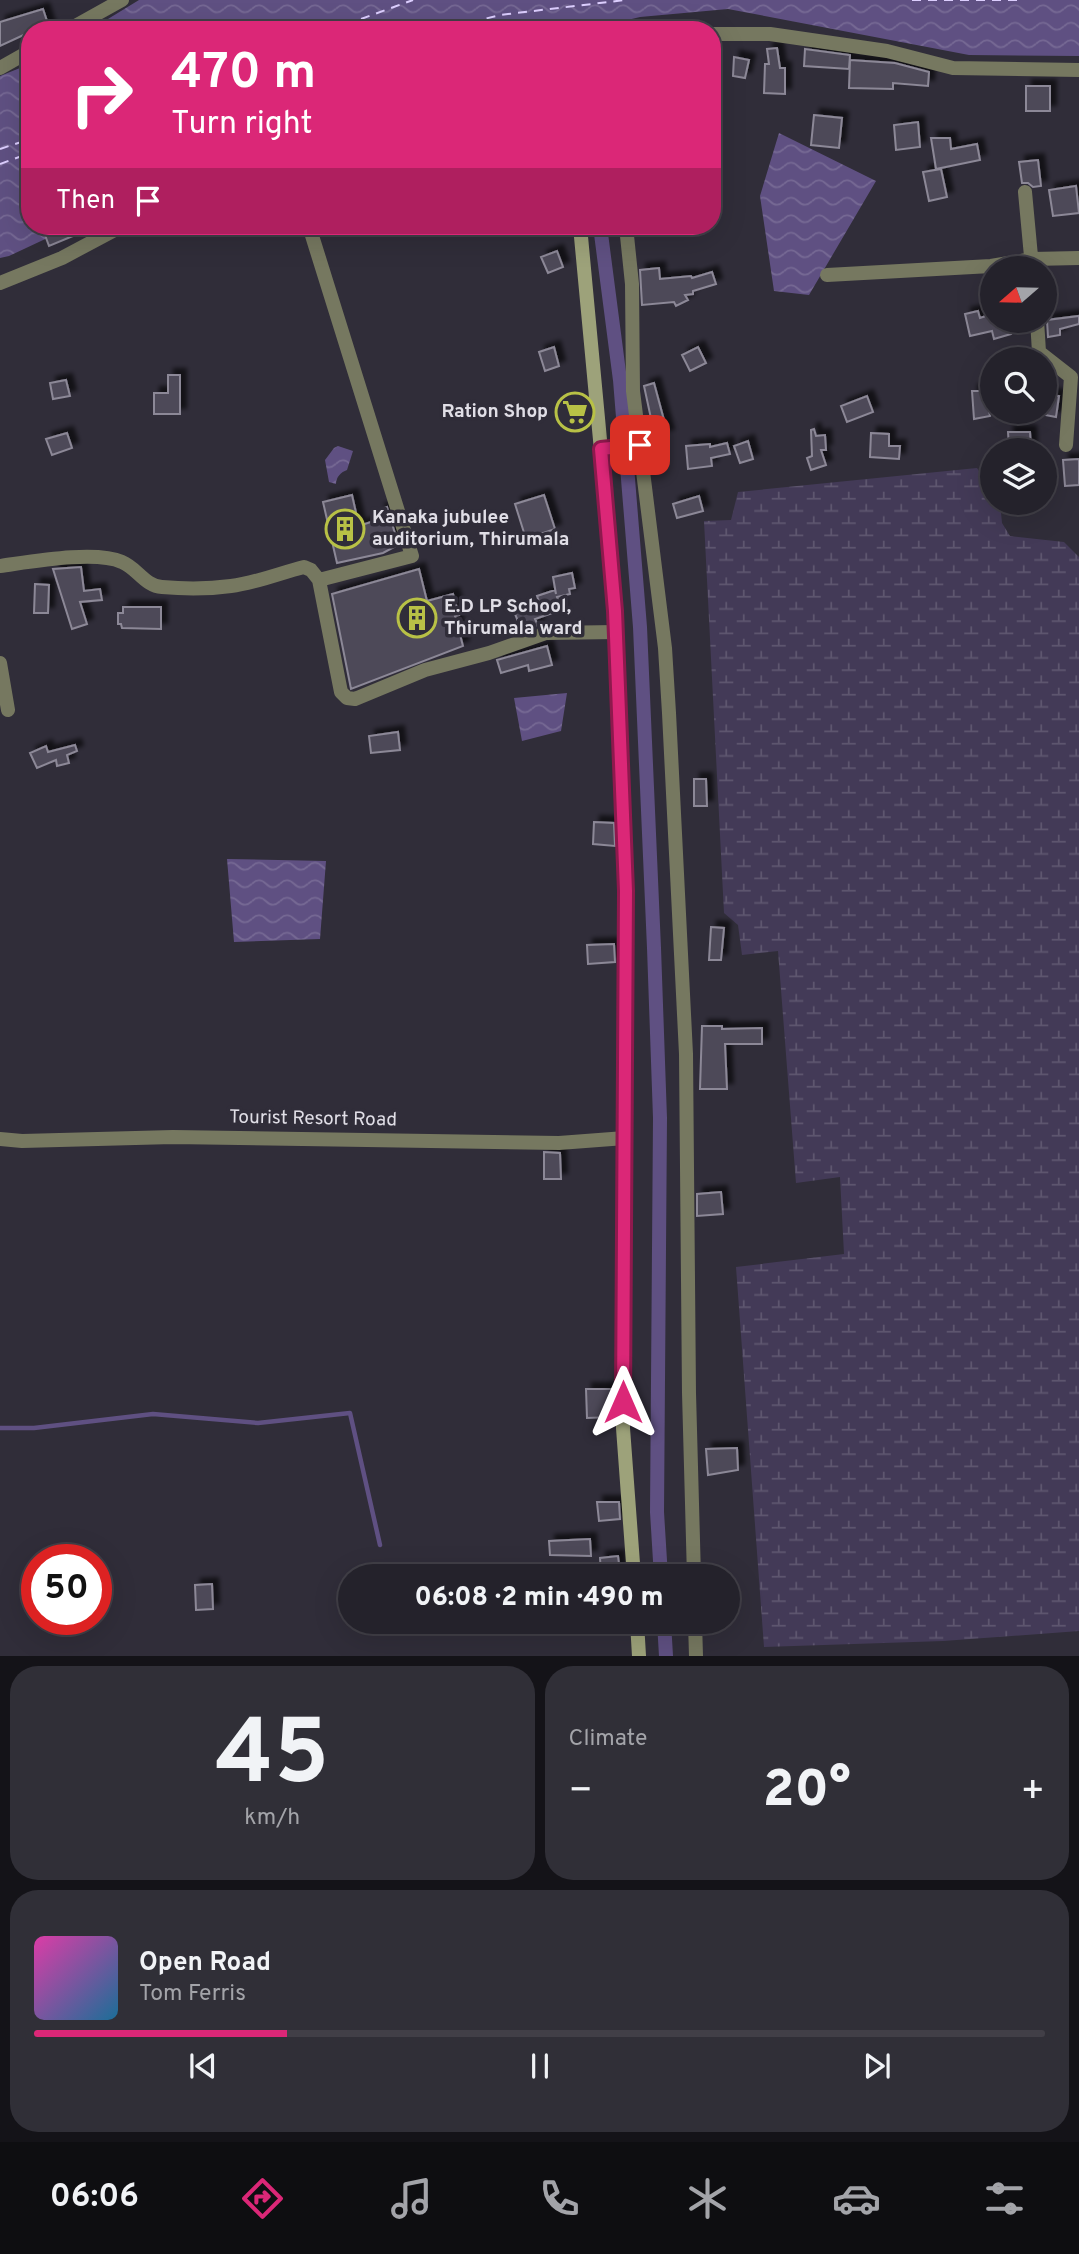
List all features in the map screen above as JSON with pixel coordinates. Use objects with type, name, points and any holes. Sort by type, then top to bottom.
[{"type":"main road","points":[[581,235],[616,632],[626,891],[623,1428],[633,1564]]},
{"type":"main road","points":[[638,1634],[639,1656]]},
{"type":"street","points":[[84,21],[121,0]]},
{"type":"street","points":[[721,34],[769,34],[887,51],[953,68],[1079,70]]},
{"type":"street","points":[[0,68],[21,56]]},
{"type":"street","points":[[1025,192],[1031,256]]},
{"type":"street","points":[[0,283],[62,258],[105,235]]},
{"type":"street","points":[[312,235],[412,556],[319,580]]},
{"type":"street","points":[[626,235],[632,284],[633,391],[664,648],[684,1013],[694,1564]]},
{"type":"street","points":[[1057,260],[1079,258]]},
{"type":"street","points":[[827,275],[980,267]]},
{"type":"street","points":[[1038,333],[1039,352],[1071,377],[1066,445]]},
{"type":"street","points":[[601,449],[640,445]]},
{"type":"street","points":[[0,566],[106,557],[122,562],[158,587],[231,586],[304,568],[311,570],[319,580],[341,692],[347,698],[355,699],[425,670],[489,653],[546,633],[616,632]]},
{"type":"street","points":[[0,663],[8,710]]},
{"type":"street","name":"Tourist Resort Road","points":[[0,1139],[22,1141],[173,1136],[559,1143],[625,1138]]},
{"type":"street","points":[[695,1634],[696,1656]]},
{"type":"green space","points":[[977,468],[980,472],[980,515],[1001,515],[1002,523],[1010,536],[1064,542],[1079,557],[1079,1631],[943,1641],[764,1647],[736,1267],[844,1254],[840,1177],[796,1183],[778,951],[742,955],[738,925],[724,913],[704,521],[731,520],[738,492]]},
{"type":"water","points":[[139,0],[1079,0],[1079,56],[969,55],[728,9],[623,21],[105,21]]},
{"type":"water","points":[[21,68],[21,235],[54,235],[0,258],[0,76]]},
{"type":"water","points":[[779,133],[876,181],[809,295],[774,291],[760,196]]},
{"type":"water","points":[[338,446],[353,451],[347,470],[339,475],[336,484],[329,482],[325,460]]},
{"type":"water","points":[[567,693],[561,731],[522,741],[514,698]]},
{"type":"water","points":[[227,859],[326,861],[320,939],[234,942]]},
{"type":"building","points":[[43,9],[47,21],[21,21],[21,36],[0,46],[0,22]]},
{"type":"building","points":[[777,48],[780,68],[785,68],[785,94],[764,93],[765,64],[769,64],[767,49]]},
{"type":"building","points":[[805,49],[850,55],[849,69],[804,66]]},
{"type":"building","points":[[734,57],[749,60],[745,78],[733,76]]},
{"type":"building","points":[[850,60],[895,63],[929,72],[928,86],[893,83],[893,89],[849,88]]},
{"type":"building","points":[[1026,86],[1050,86],[1050,111],[1026,111]]},
{"type":"building","points":[[814,115],[842,118],[839,148],[811,145]]},
{"type":"building","points":[[918,122],[920,147],[896,150],[894,125]]},
{"type":"building","points":[[931,138],[950,138],[951,149],[977,144],[980,160],[936,169]]},
{"type":"building","points":[[1038,160],[1041,186],[1033,187],[1022,183],[1019,162]]},
{"type":"building","points":[[941,169],[947,197],[929,201],[923,172]]},
{"type":"building","points":[[1076,186],[1079,213],[1053,216],[1049,190]]},
{"type":"building","points":[[45,235],[75,235],[49,246]]},
{"type":"building","points":[[557,251],[563,267],[548,273],[541,257]]},
{"type":"building","points":[[659,268],[660,279],[692,278],[712,272],[716,284],[685,295],[688,300],[676,306],[674,302],[642,305],[640,270]]},
{"type":"building","points":[[978,311],[980,333],[983,333],[970,336],[965,314]]},
{"type":"building","points":[[1079,316],[1079,324],[1060,329],[1060,335],[1048,337],[1048,333],[1057,333],[1057,319]]},
{"type":"building","points":[[992,333],[1011,333],[1011,334],[994,339]]},
{"type":"building","points":[[554,347],[559,366],[545,371],[539,352]]},
{"type":"building","points":[[698,347],[706,363],[690,371],[682,355]]},
{"type":"building","points":[[168,375],[180,375],[180,414],[154,414],[154,393],[168,393]]},
{"type":"building","points":[[66,380],[70,396],[53,399],[50,383]]},
{"type":"building","points":[[654,383],[668,435],[655,437],[644,386]]},
{"type":"building","points":[[972,391],[980,391],[980,418],[974,419]]},
{"type":"building","points":[[867,396],[873,412],[847,422],[841,406]]},
{"type":"building","points":[[814,429],[816,436],[825,435],[826,450],[821,450],[826,465],[811,470],[807,458],[812,456],[811,430]]},
{"type":"building","points":[[1008,432],[1030,432],[1030,438],[1008,438]]},
{"type":"building","points":[[67,433],[72,448],[52,455],[46,439]]},
{"type":"building","points":[[871,433],[889,434],[889,446],[900,446],[899,459],[870,457]]},
{"type":"building","points":[[748,441],[753,459],[740,463],[734,446]]},
{"type":"building","points":[[727,443],[730,454],[711,458],[712,466],[688,469],[686,446],[710,444],[710,447]]},
{"type":"building","points":[[1079,459],[1079,485],[1065,486],[1063,460]]},
{"type":"building","name":"Kanaka jubulee auditorium, Thirumala","points":[[352,495],[359,526],[383,518],[379,510],[387,507],[397,540],[394,541],[396,546],[383,553],[337,563],[323,502]]},
{"type":"building","points":[[544,495],[555,529],[526,539],[515,504]]},
{"type":"building","points":[[699,496],[703,511],[677,518],[673,504]]},
{"type":"building","points":[[81,567],[84,591],[100,589],[102,600],[80,602],[87,624],[72,629],[53,569]]},
{"type":"building","points":[[419,569],[427,601],[453,594],[459,615],[455,616],[463,646],[351,689],[332,594]]},
{"type":"building","points":[[572,573],[575,588],[569,589],[570,594],[557,597],[561,610],[535,619],[538,625],[522,631],[515,614],[540,605],[537,596],[555,590],[556,594],[553,577]]},
{"type":"building","points":[[35,584],[49,585],[48,613],[34,613]]},
{"type":"building","points":[[123,607],[161,607],[161,629],[122,628],[121,624],[118,624],[118,613],[123,613]]},
{"type":"building","points":[[547,646],[552,665],[529,671],[528,665],[501,673],[497,660]]},
{"type":"building","points":[[398,732],[400,750],[371,753],[369,736]]},
{"type":"building","points":[[75,745],[77,751],[67,755],[69,763],[57,766],[56,760],[37,768],[30,753],[46,746],[48,752]]},
{"type":"building","points":[[694,779],[706,779],[707,806],[694,806]]},
{"type":"building","points":[[594,822],[614,823],[615,846],[593,844]]},
{"type":"building","points":[[711,927],[724,928],[721,960],[709,960]]},
{"type":"building","points":[[614,944],[615,962],[588,964],[587,945]]},
{"type":"building","points":[[702,1026],[722,1026],[722,1029],[762,1028],[762,1044],[725,1044],[727,1089],[700,1089]]},
{"type":"building","points":[[544,1152],[560,1153],[561,1179],[544,1179]]},
{"type":"building","points":[[721,1192],[723,1214],[697,1216],[697,1194]]},
{"type":"building","points":[[586,1389],[614,1389],[613,1417],[587,1418]]},
{"type":"building","points":[[737,1448],[738,1470],[708,1475],[706,1449]]},
{"type":"building","points":[[597,1502],[619,1502],[620,1519],[599,1521]]},
{"type":"building","points":[[590,1539],[591,1556],[550,1555],[549,1541]]},
{"type":"building","points":[[618,1556],[619,1564],[600,1564],[600,1558]]},
{"type":"building","points":[[212,1584],[213,1609],[196,1610],[195,1585]]},
{"type":"waterway","points":[[601,235],[620,380],[640,627],[660,1118],[657,1512],[660,1564]]},
{"type":"waterway","points":[[0,1428],[34,1428],[153,1414],[258,1423],[350,1413],[380,1545]]},
{"type":"waterway","points":[[665,1634],[666,1656]]},
{"type":"ferry route","points":[[356,21],[413,0]]},
{"type":"ferry route","points":[[476,21],[500,15],[625,0]]},
{"type":"ferry route","points":[[912,0],[1019,0]]},
{"type":"ferry route","points":[[0,149],[21,142]]},
{"type":"ferry route","points":[[0,164],[21,156]]},
{"type":"place","name":"Ration Shop","points":[[575,412]]},
{"type":"place","name":"Kanaka jubulee auditorium, Thirumala","points":[[345,529]]},
{"type":"place","name":"E.D LP School, Thirumala ward","points":[[417,618]]},
{"type":"route","points":[[623,1402],[626,891],[615,611],[601,449],[640,445]]}]
